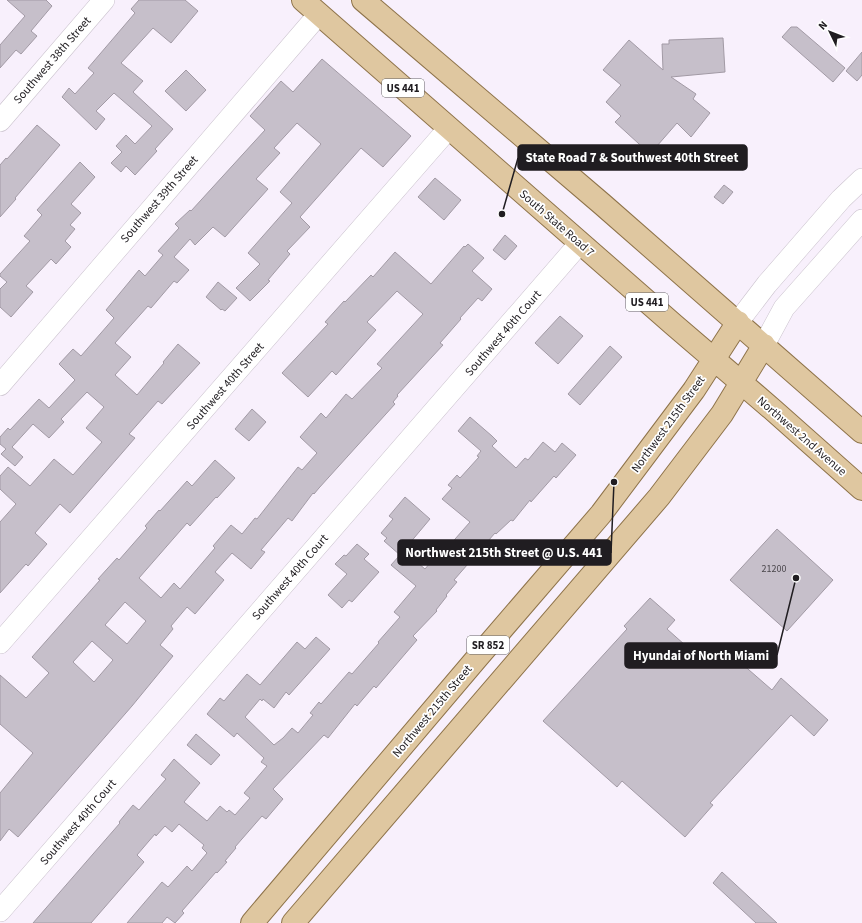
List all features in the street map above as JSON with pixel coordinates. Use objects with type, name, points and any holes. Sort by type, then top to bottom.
[{"type":"main road","points":[[363,0],[738,322],[862,432]]},
{"type":"main road","name":"South State Road 7","points":[[311,7],[580,244],[741,383]]},
{"type":"main road","name":"Northwest 215th Street","points":[[252,923],[601,514],[694,390],[738,322]]},
{"type":"main road","name":"SR 852","points":[[293,923],[660,497],[722,414],[764,345]]},
{"type":"main road","name":"Northwest 2nd Avenue","points":[[741,383],[862,489]]},
{"type":"main road","points":[[477,658],[502,680]]},
{"type":"street","name":"Southwest 38th Street","points":[[0,121],[104,0]]},
{"type":"street","name":"Southwest 39th Street","points":[[0,385],[311,7]]},
{"type":"street","name":"Southwest 40th Street","points":[[0,643],[449,128]]},
{"type":"street","name":"Northwest 215th Street","points":[[738,322],[767,284],[841,199],[862,179]]},
{"type":"street","points":[[764,345],[784,308],[862,220]]},
{"type":"street","name":"Southwest 40th Court","points":[[0,911],[580,244]]},
{"type":"building","points":[[7,0],[46,0],[52,6],[31,31],[37,36],[21,54],[16,50],[0,68],[0,45],[25,16]]},
{"type":"building","points":[[139,0],[185,0],[198,11],[171,43],[153,28],[121,63],[143,81],[133,92],[173,129],[155,149],[157,151],[135,175],[126,166],[121,172],[111,163],[122,152],[116,146],[126,135],[135,144],[152,126],[114,93],[96,111],[105,119],[96,130],[62,97],[69,88],[75,94],[94,73],[88,68],[135,13],[131,9]]},
{"type":"building","points":[[791,27],[797,27],[845,68],[833,82],[782,37]]},
{"type":"building","points":[[723,38],[725,72],[671,77],[696,94],[693,99],[710,113],[691,137],[677,123],[650,154],[615,122],[621,116],[606,102],[621,85],[603,70],[629,40],[663,70],[662,44],[669,44],[669,40]]},
{"type":"building","points":[[862,52],[862,75],[857,81],[846,71]]},
{"type":"building","points":[[322,59],[411,136],[383,167],[361,148],[300,217],[310,227],[287,251],[290,254],[268,280],[270,281],[250,301],[236,288],[260,264],[248,253],[292,203],[280,192],[321,144],[297,123],[274,148],[280,153],[256,179],[268,189],[225,237],[213,227],[195,245],[190,239],[174,257],[189,270],[177,283],[174,281],[151,308],[148,306],[115,343],[131,357],[115,375],[137,395],[178,344],[200,363],[162,404],[158,401],[129,434],[135,438],[70,513],[60,504],[35,533],[47,544],[28,566],[26,564],[0,593],[0,522],[16,504],[0,489],[0,476],[8,467],[30,486],[54,459],[73,475],[102,442],[86,428],[104,407],[87,392],[61,419],[64,422],[49,438],[33,424],[12,447],[23,457],[15,466],[1,454],[6,449],[0,444],[0,437],[8,428],[10,430],[39,399],[49,408],[75,380],[59,364],[73,349],[81,356],[114,318],[106,310],[139,270],[145,276],[163,255],[158,251],[179,228],[175,224],[190,210],[191,211],[265,130],[250,116],[281,81],[293,92]]},
{"type":"building","points":[[186,70],[206,90],[186,111],[165,91]]},
{"type":"building","points":[[37,125],[60,145],[0,217],[0,165]]},
{"type":"building","points":[[80,162],[95,177],[71,204],[81,213],[70,225],[75,229],[65,241],[71,247],[56,264],[51,259],[26,286],[33,292],[11,317],[0,307],[0,289],[7,282],[0,276],[0,274],[30,241],[24,236],[42,215],[37,210]]},
{"type":"building","points":[[435,178],[461,200],[444,220],[418,197]]},
{"type":"building","points":[[724,185],[733,192],[723,204],[714,197]]},
{"type":"building","points":[[505,235],[517,246],[505,260],[493,250]]},
{"type":"building","points":[[468,244],[484,258],[472,271],[492,289],[482,301],[478,298],[460,318],[461,319],[440,343],[443,345],[397,395],[398,396],[393,402],[395,404],[314,494],[313,493],[292,521],[288,518],[261,550],[265,552],[251,569],[232,553],[215,572],[224,580],[195,614],[187,607],[171,626],[173,629],[160,645],[173,656],[132,706],[18,837],[9,829],[0,841],[0,793],[33,753],[0,724],[0,675],[26,698],[49,673],[32,657],[100,580],[98,579],[117,558],[119,560],[147,528],[145,526],[159,510],[160,511],[187,481],[192,486],[215,460],[235,478],[190,526],[187,523],[139,578],[161,598],[174,583],[180,589],[215,548],[213,546],[231,525],[242,534],[255,518],[257,519],[298,467],[302,470],[317,453],[300,437],[321,413],[326,418],[346,394],[352,399],[382,368],[377,364],[423,314],[397,291],[367,322],[376,330],[336,375],[332,371],[308,397],[282,373],[328,324],[325,322],[344,301],[345,302],[371,275],[373,277],[395,252],[431,284],[464,246],[465,247]],"holes":[[[125,602],[146,621],[127,644],[105,625]],[[92,641],[113,660],[94,682],[73,662]]]},
{"type":"building","points":[[218,282],[237,298],[225,311],[222,309],[221,310],[206,297]]},
{"type":"building","points":[[560,316],[583,336],[558,364],[535,343]]},
{"type":"building","points":[[610,346],[622,357],[580,405],[568,394]]},
{"type":"building","points":[[252,409],[266,422],[249,441],[235,429]]},
{"type":"building","points":[[470,417],[497,441],[492,446],[516,468],[525,458],[528,460],[543,442],[555,452],[562,443],[576,455],[556,478],[554,476],[531,502],[530,500],[513,521],[511,520],[496,534],[495,533],[454,580],[457,582],[446,595],[447,596],[436,610],[437,611],[413,636],[417,640],[376,688],[374,686],[357,706],[355,704],[328,738],[324,735],[273,789],[283,799],[266,819],[262,816],[235,847],[236,848],[225,861],[227,862],[217,873],[216,872],[182,911],[184,913],[175,923],[167,917],[162,923],[127,923],[162,882],[168,887],[187,866],[192,871],[207,853],[202,848],[204,845],[179,824],[172,832],[165,826],[156,836],[155,834],[137,855],[144,862],[91,923],[33,923],[120,823],[119,822],[133,805],[139,810],[166,779],[161,775],[174,759],[200,783],[184,802],[207,821],[220,806],[227,812],[229,810],[235,815],[250,798],[244,793],[267,766],[261,762],[264,758],[237,733],[234,737],[207,714],[220,698],[224,701],[247,674],[260,685],[297,642],[305,649],[316,637],[330,649],[289,695],[286,692],[274,708],[263,699],[262,701],[260,699],[245,717],[274,745],[292,728],[298,733],[313,715],[310,713],[319,702],[321,704],[349,672],[352,674],[400,617],[394,612],[416,586],[391,565],[400,555],[384,541],[387,538],[381,533],[393,519],[389,516],[405,497],[430,519],[409,544],[411,546],[405,552],[425,569],[445,545],[448,547],[470,522],[442,499],[452,488],[448,485],[457,475],[460,478],[479,457],[477,456],[481,451],[458,431]]},
{"type":"building","points":[[777,529],[833,580],[787,631],[730,580]]},
{"type":"building","points":[[357,544],[369,554],[364,559],[379,572],[352,602],[349,600],[342,608],[328,595],[347,574],[335,564],[344,555],[346,556]]},
{"type":"building","points":[[650,598],[675,620],[667,629],[703,661],[717,646],[731,658],[733,656],[772,690],[781,678],[828,720],[814,736],[791,715],[710,803],[713,805],[685,837],[622,781],[617,787],[543,721],[627,629],[624,626]]},
{"type":"building","points":[[196,734],[220,755],[211,765],[187,745]]},
{"type":"building","points":[[722,872],[777,923],[756,923],[713,883]]},
{"type":"place","name":"State Road 7 & Southwest 40th Street","points":[[502,214]]},
{"type":"place","name":"Northwest 215th Street @ U.S. 441","points":[[614,482]]},
{"type":"place","name":"Hyundai of North Miami","points":[[796,578]]}]
